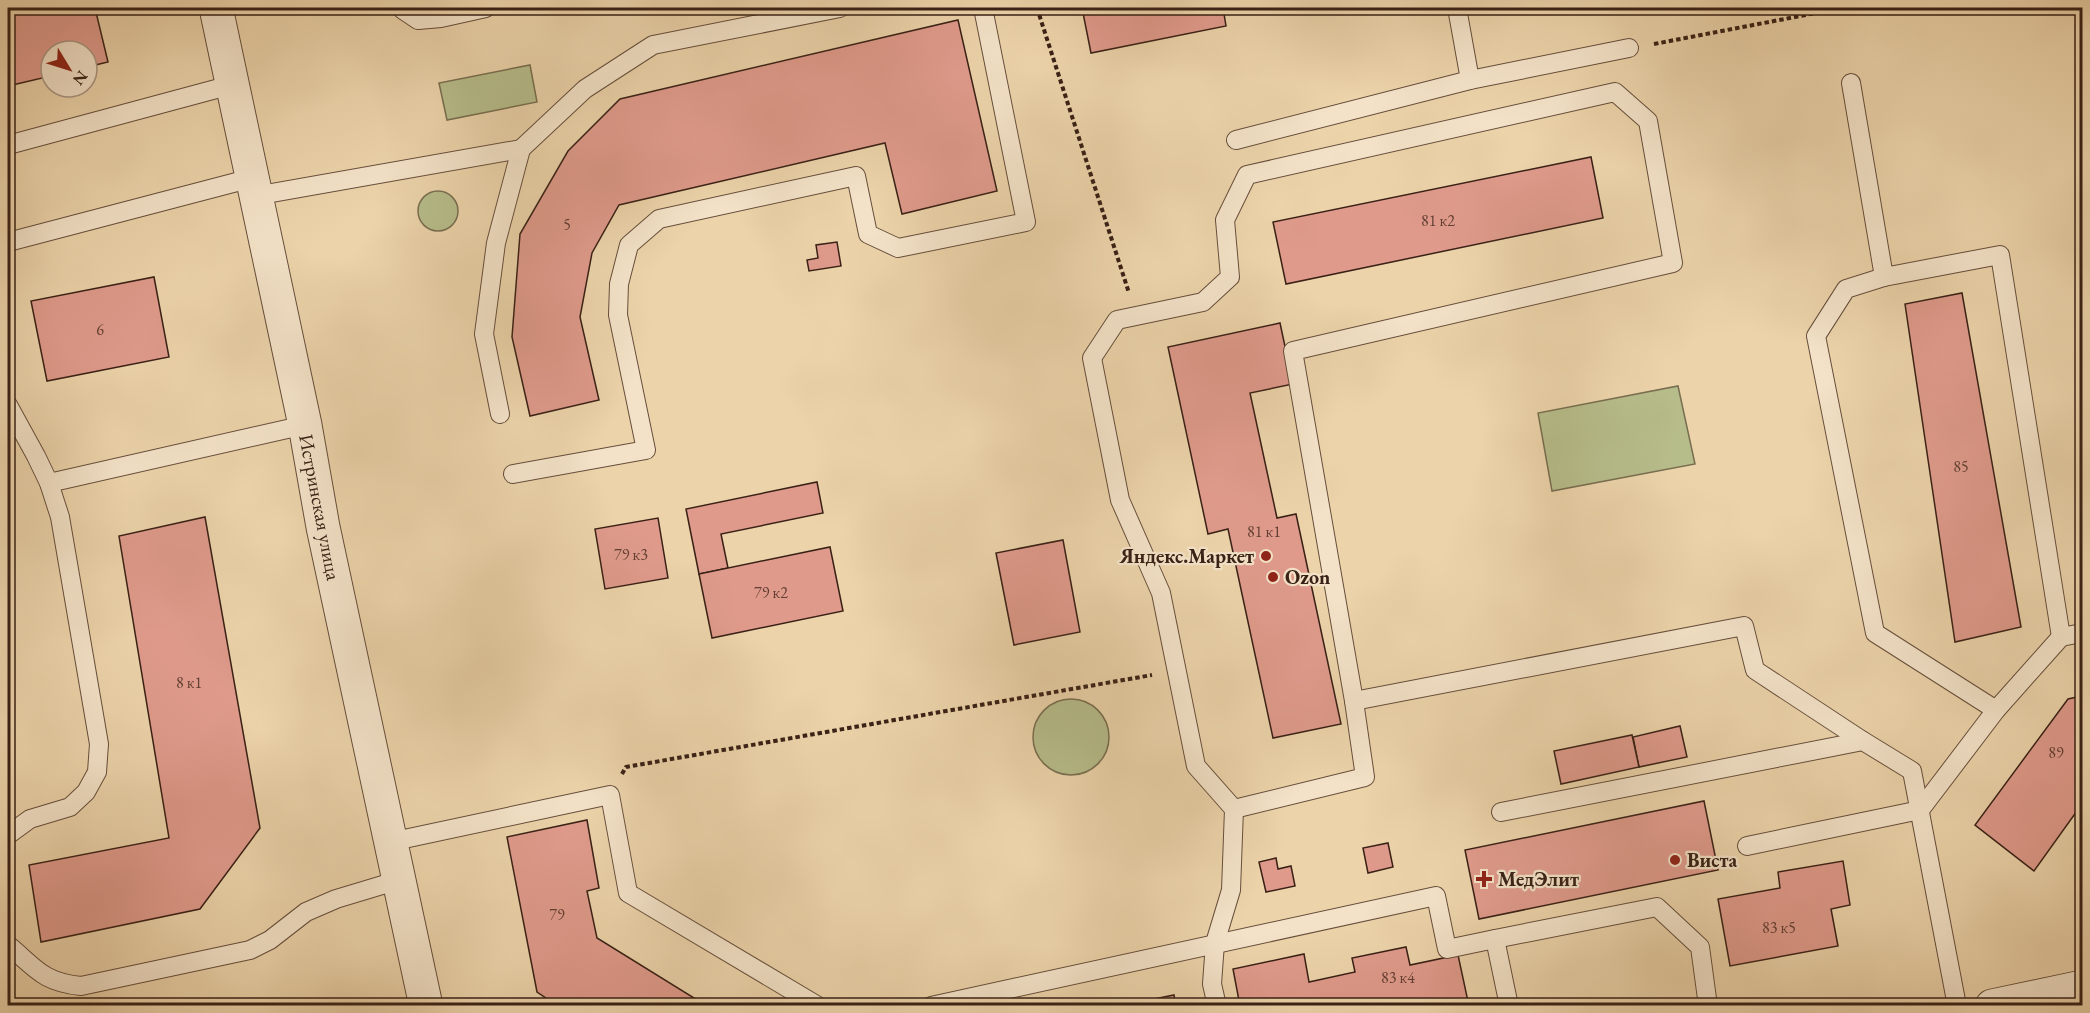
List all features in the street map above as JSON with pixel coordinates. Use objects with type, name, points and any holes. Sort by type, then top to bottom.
[{"type":"street","name":"Истринская улица","points":[[216,8],[305,425],[323,527],[426,1005]]},
{"type":"street","points":[[1992,1005],[2082,987]]},
{"type":"lane","points":[[402,8],[418,20],[441,18],[486,8]]},
{"type":"lane","points":[[500,414],[484,334],[496,243],[521,149],[585,89],[653,45],[840,8]]},
{"type":"lane","points":[[513,474],[646,450],[618,315],[619,284],[629,245],[659,219],[856,176],[868,234],[898,248],[1026,222],[983,8]]},
{"type":"lane","points":[[1457,8],[1470,80]]},
{"type":"lane","points":[[1236,140],[1470,80],[1629,48]]},
{"type":"lane","points":[[1851,82],[1884,277]]},
{"type":"lane","points":[[8,145],[231,85]]},
{"type":"lane","points":[[1217,1005],[1212,984],[1215,943],[1231,890],[1234,809],[1196,766],[1161,593],[1120,500],[1092,358],[1117,320],[1203,302],[1230,277],[1225,220],[1246,175],[1615,92],[1648,121],[1673,262],[1293,351],[1354,701],[1365,777],[1234,809]]},
{"type":"lane","points":[[8,242],[253,187],[521,149]]},
{"type":"lane","points":[[1996,710],[1875,633],[1816,336],[1846,289],[1884,277],[2000,255],[2061,637]]},
{"type":"lane","points":[[8,405],[49,483],[60,517],[99,744],[97,772],[86,792],[70,807],[30,819],[8,835]]},
{"type":"lane","points":[[49,483],[305,425]]},
{"type":"lane","points":[[1354,701],[1744,626],[1755,670],[1912,771],[1957,1005]]},
{"type":"lane","points":[[1747,846],[1920,810],[1996,710],[2061,637],[2082,633]]},
{"type":"lane","points":[[1501,812],[1863,741]]},
{"type":"lane","points":[[390,842],[610,795],[628,893],[818,1005]]},
{"type":"lane","points":[[8,945],[41,974],[60,984],[81,986],[250,950],[270,940],[306,912],[336,899],[399,880]]},
{"type":"lane","points":[[932,1005],[1436,896],[1447,949],[1657,907],[1700,947],[1708,1005]]},
{"type":"lane","points":[[1495,939],[1509,1005]]},
{"type":"path","points":[[1037,8],[1136,316]]},
{"type":"path","points":[[1629,48],[1842,8]]},
{"type":"path","points":[[610,795],[626,767],[1176,671]]},
{"type":"green space","points":[[530,65],[537,102],[447,120],[439,83]]},
{"type":"green space","points":[[438,191],[446,192],[452,197],[457,203],[457,219],[452,225],[446,230],[438,231],[430,230],[424,225],[419,219],[418,211],[419,203],[424,197],[430,192]]},
{"type":"green space","points":[[1678,386],[1695,464],[1552,491],[1538,413]]},
{"type":"green space","points":[[1064,699],[1078,699],[1092,705],[1103,716],[1109,730],[1106,752],[1098,764],[1078,775],[1064,775],[1050,769],[1039,758],[1033,744],[1033,730],[1039,716],[1050,705]]},
{"type":"building","points":[[8,8],[95,8],[108,62],[99,64],[99,39],[39,39],[39,79],[8,86]]},
{"type":"building","points":[[1082,8],[1223,8],[1226,26],[1091,53]]},
{"type":"building","points":[[958,20],[997,191],[902,214],[885,143],[619,205],[592,253],[580,317],[599,400],[530,416],[512,337],[520,234],[568,151],[620,99]]},
{"type":"building","points":[[1591,157],[1603,218],[1286,284],[1273,222]]},
{"type":"building","points":[[837,242],[841,266],[809,271],[807,260],[818,258],[816,245]]},
{"type":"building","points":[[154,277],[169,357],[47,381],[31,301]]},
{"type":"building","points":[[1962,293],[2021,627],[1955,642],[1905,304]]},
{"type":"building","points":[[1280,323],[1293,384],[1250,393],[1277,518],[1296,514],[1341,724],[1273,738],[1228,529],[1208,534],[1168,347]]},
{"type":"building","points":[[817,482],[823,513],[721,534],[728,568],[699,574],[686,509]]},
{"type":"building","points":[[205,517],[260,828],[200,909],[41,942],[29,865],[169,838],[119,536]]},
{"type":"building","points":[[658,518],[668,578],[605,589],[595,529]]},
{"type":"building","points":[[1063,540],[1080,632],[1014,645],[996,553]]},
{"type":"building","points":[[830,547],[843,611],[712,638],[699,574]]},
{"type":"building","points":[[2082,696],[2082,804],[2034,871],[1975,825],[2068,699]]},
{"type":"building","points":[[1680,726],[1687,757],[1639,767],[1633,737]]},
{"type":"building","points":[[1632,735],[1639,767],[1561,784],[1554,751]]},
{"type":"building","points":[[1704,801],[1718,870],[1479,919],[1465,850]]},
{"type":"building","points":[[587,820],[599,888],[587,891],[597,938],[707,1006],[558,1006],[537,992],[507,837]]},
{"type":"building","points":[[1388,843],[1393,867],[1368,873],[1363,848]]},
{"type":"building","points":[[1276,858],[1278,869],[1291,866],[1295,886],[1266,892],[1259,862]]},
{"type":"building","points":[[1843,861],[1850,905],[1831,909],[1838,946],[1730,966],[1718,899],[1780,888],[1778,872]]},
{"type":"building","points":[[1406,947],[1410,965],[1458,955],[1469,1006],[1240,1006],[1233,969],[1304,954],[1309,982],[1355,972],[1352,958]]},
{"type":"building","points":[[1174,995],[1176,1006],[1120,1006]]},
{"type":"place","name":"Яндекс.Маркет","points":[[1266,556]]},
{"type":"place","name":"Ozon","points":[[1273,577]]},
{"type":"place","name":"Виста","points":[[1675,860]]},
{"type":"place","name":"МедЭлит","points":[[1484,879]]}]
